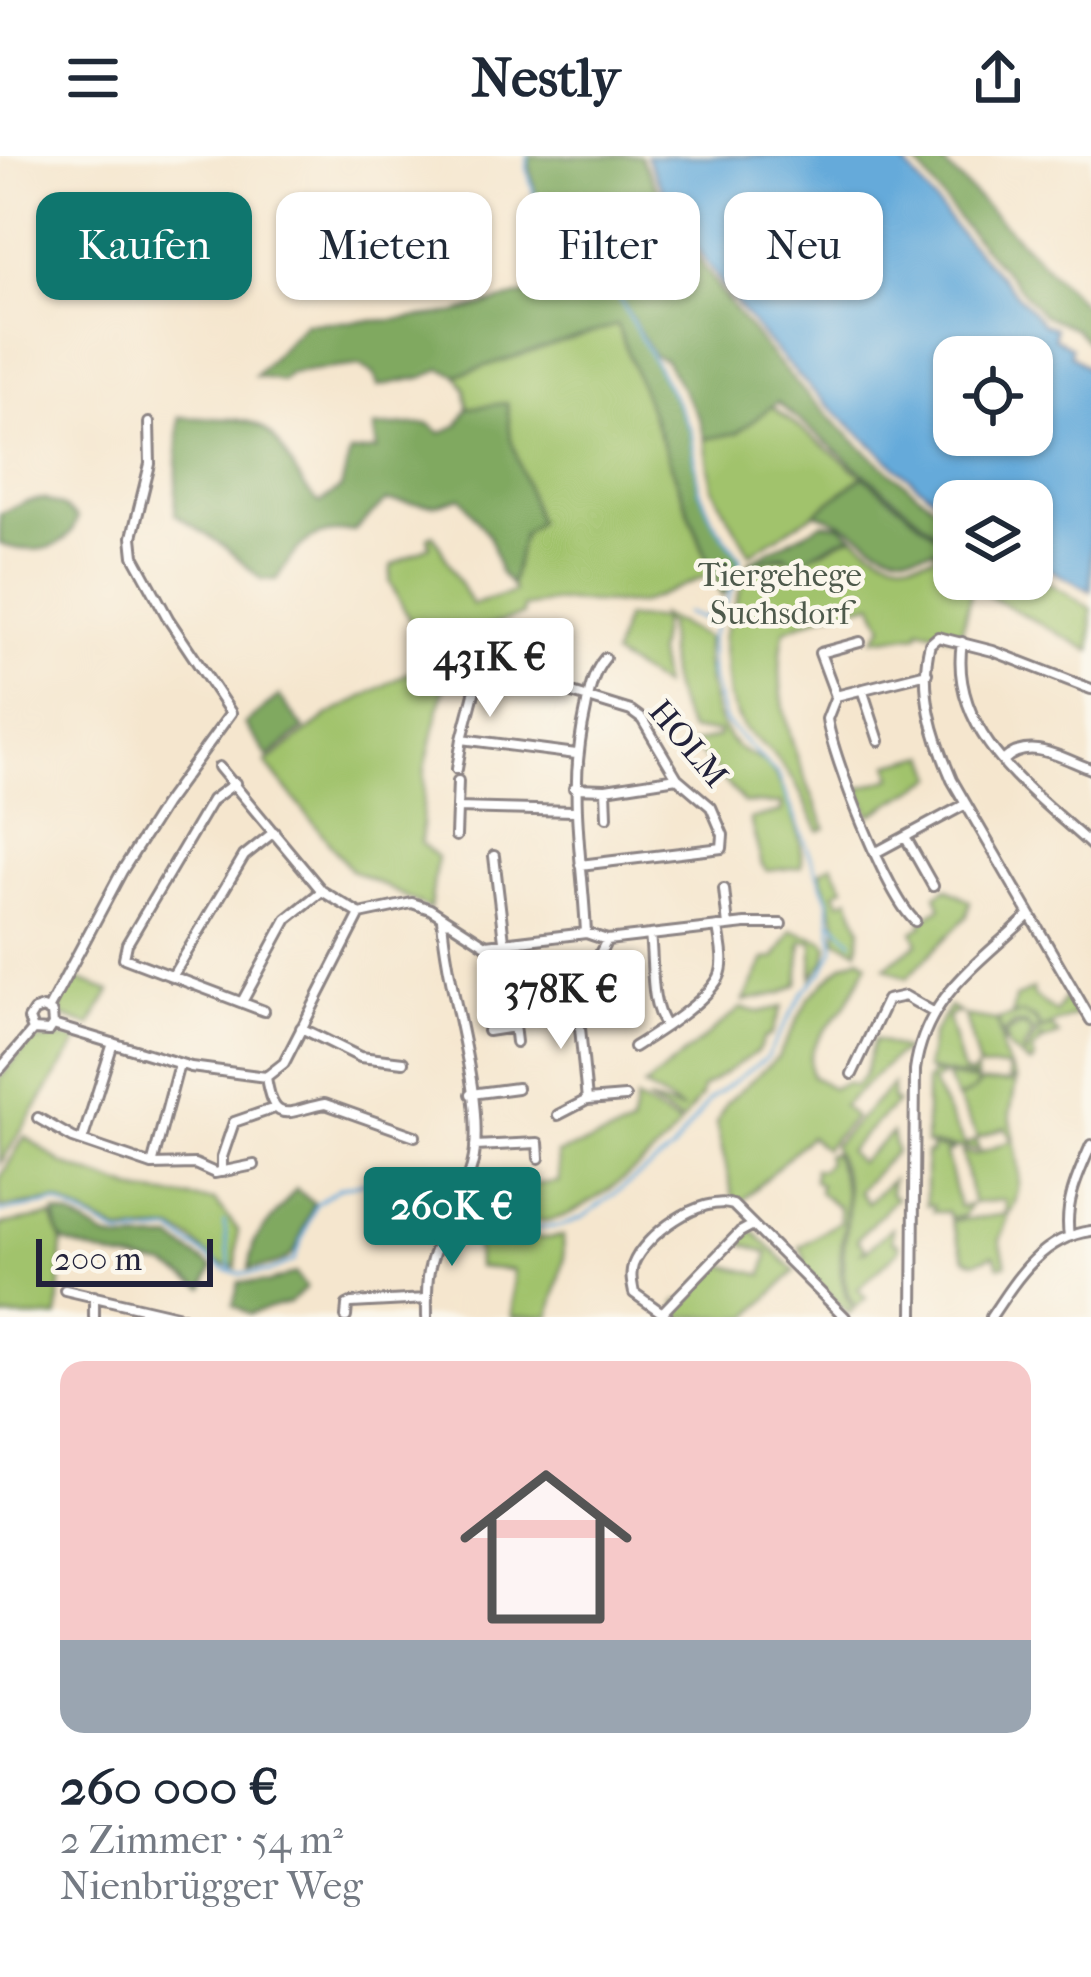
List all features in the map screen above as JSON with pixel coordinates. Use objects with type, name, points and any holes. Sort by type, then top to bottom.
[{"type":"street","points":[[53,1025],[48,1010],[122,871],[231,713],[169,620],[134,556],[133,538],[150,464],[149,423]]},
{"type":"street","points":[[1090,1012],[1029,915],[938,748],[927,673],[930,644],[938,638],[962,643],[1091,689]]},
{"type":"street","points":[[836,696],[820,653],[860,642]]},
{"type":"street","points":[[962,643],[960,675],[976,728],[1003,761],[1091,845]]},
{"type":"street","points":[[586,933],[574,811],[576,754],[588,698],[605,658]]},
{"type":"street","points":[[457,769],[479,674],[509,661]]},
{"type":"street","name":"HOLM","points":[[496,670],[632,711],[642,719],[677,778],[711,807],[722,835],[722,848],[580,865]]},
{"type":"street","points":[[915,921],[890,889],[827,725],[836,696],[927,673]]},
{"type":"street","points":[[862,689],[879,741]]},
{"type":"street","points":[[462,739],[576,754]]},
{"type":"street","points":[[1003,761],[1028,747],[1091,769]]},
{"type":"street","points":[[219,767],[322,891],[359,914],[412,903],[487,945],[586,933],[607,940],[781,924]]},
{"type":"street","points":[[574,788],[606,789],[677,778]]},
{"type":"street","points":[[456,836],[458,781]]},
{"type":"street","points":[[235,783],[212,800],[127,944],[124,958],[264,1011]]},
{"type":"street","points":[[606,789],[607,817]]},
{"type":"street","points":[[875,853],[966,804]]},
{"type":"street","points":[[457,808],[574,811]]},
{"type":"street","points":[[172,977],[244,856],[274,832]]},
{"type":"street","points":[[906,838],[933,886]]},
{"type":"street","points":[[494,856],[516,1042]]},
{"type":"street","points":[[634,1047],[666,1026],[718,978],[724,889]]},
{"type":"street","points":[[242,1002],[287,919],[322,891]]},
{"type":"street","points":[[53,1025],[178,1064],[266,1077],[284,1064],[359,914]]},
{"type":"street","points":[[913,1317],[915,1070],[920,1040],[933,1012],[1029,915]]},
{"type":"street","points":[[427,1317],[429,1272],[475,1146],[471,1094],[441,917]]},
{"type":"street","points":[[650,935],[655,991],[660,1019],[666,1026]]},
{"type":"street","points":[[587,1100],[580,992],[607,940]]},
{"type":"street","points":[[852,1074],[887,1000],[905,996],[933,1012]]},
{"type":"street","points":[[0,1069],[33,1030],[31,1014],[48,1010]]},
{"type":"street","points":[[33,1030],[44,1033],[53,1025]]},
{"type":"street","points":[[301,1028],[360,1057],[403,1062]]},
{"type":"street","points":[[488,1030],[514,1028]]},
{"type":"street","points":[[82,1141],[113,1043]]},
{"type":"street","points":[[152,1165],[178,1064]]},
{"type":"street","points":[[266,1077],[275,1108]]},
{"type":"street","points":[[471,1094],[517,1088]]},
{"type":"street","points":[[558,1115],[587,1100],[625,1097]]},
{"type":"street","points":[[222,1172],[234,1122],[275,1108],[299,1114],[325,1103],[415,1136]]},
{"type":"street","points":[[38,1118],[82,1141],[152,1165],[195,1164],[222,1172],[254,1165]]},
{"type":"street","points":[[475,1146],[538,1143],[539,1158]]},
{"type":"street","points":[[1070,1236],[1067,1221],[1072,1189],[1091,1145]]},
{"type":"street","points":[[753,1225],[740,1232],[665,1315],[641,1301],[632,1287],[636,1257],[650,1243],[697,1207],[710,1202],[733,1204],[845,1317]]},
{"type":"street","points":[[991,1317],[1031,1263],[1070,1236],[1091,1231]]},
{"type":"street","points":[[65,1290],[181,1317]]},
{"type":"street","points":[[94,1296],[94,1317]]},
{"type":"street","points":[[346,1317],[351,1303],[427,1299]]},
{"type":"green space","points":[[528,156],[640,156],[659,192],[535,192]]},
{"type":"green space","points":[[911,156],[936,156],[1091,312],[1091,345],[1074,328],[1043,315],[959,220]]},
{"type":"green space","points":[[700,260],[724,300],[815,402],[858,444],[933,504],[933,530],[777,402],[737,433],[705,439],[699,418],[665,360],[653,355],[624,305],[691,431],[699,489],[713,521],[740,558],[737,578],[722,596],[617,325],[457,375],[441,369],[378,386],[374,374],[360,365],[290,373],[282,381],[255,376],[305,323],[456,313],[516,297],[700,300]]},
{"type":"green space","points":[[617,324],[712,574],[639,604],[557,601],[523,607],[523,615],[429,644],[420,641],[390,582],[391,566],[430,546],[428,537],[433,534],[472,605],[514,592],[511,585],[523,534],[537,522],[511,439],[507,404],[468,408],[466,390],[457,375]]},
{"type":"green space","points":[[507,403],[511,439],[538,522],[523,534],[511,585],[500,573],[490,538],[461,497],[435,505],[386,501],[354,531],[306,542],[276,580],[261,579],[225,547],[175,514],[179,417],[237,420],[266,430],[320,503],[341,488],[350,453],[377,450],[374,427],[429,424],[441,433],[458,425],[468,408]]},
{"type":"green space","name":"Tiergehege Suchsdorf","points":[[771,406],[863,476],[750,554],[712,487],[705,439],[737,433]]},
{"type":"green space","points":[[863,476],[933,533],[933,549],[890,551],[815,513]]},
{"type":"green space","points":[[43,499],[77,518],[65,539],[35,550],[0,544],[0,514]]},
{"type":"green space","points":[[823,523],[840,525],[854,536],[796,563],[784,554],[750,561]]},
{"type":"green space","name":"Tiergehege Suchsdorf","points":[[854,536],[902,560],[933,556],[933,600],[969,600],[960,638],[920,628],[918,634],[874,639],[884,625],[873,603],[830,612],[785,630],[781,656],[784,706],[797,756],[826,828],[819,831],[795,782],[743,728],[729,698],[723,638],[750,561],[820,552]]},
{"type":"green space","name":"Tiergehege Suchsdorf","points":[[1053,585],[1091,608],[1091,651],[996,600],[1053,600]]},
{"type":"green space","points":[[660,615],[707,638],[709,682],[724,731],[742,751],[766,764],[780,785],[798,829],[801,867],[767,871],[750,819],[781,812],[782,804],[744,803],[692,744],[718,737],[719,732],[690,731],[671,679],[667,624],[662,620],[657,654],[663,687],[613,656],[625,618],[661,619]]},
{"type":"green space","points":[[449,651],[425,768],[421,843],[437,857],[430,909],[350,869],[266,763],[329,715]]},
{"type":"green space","points":[[279,696],[304,729],[268,757],[245,724]]},
{"type":"green space","points":[[928,755],[936,777],[870,815],[859,788],[893,778],[890,764]]},
{"type":"green space","points":[[832,864],[844,887],[835,892],[840,902],[849,898],[861,928],[858,950],[836,940],[837,924],[820,872]]},
{"type":"green space","points":[[947,888],[970,901],[967,916],[907,978],[885,967],[918,943],[913,931],[941,908],[936,895]]},
{"type":"green space","points":[[792,930],[823,940],[828,946],[825,962],[812,977],[813,942],[802,941],[798,984],[782,993],[744,1001],[765,959],[775,958]]},
{"type":"green space","points":[[860,957],[868,963],[848,1002],[814,1047],[812,1076],[832,1088],[846,1083],[854,1086],[864,1076],[874,1039],[907,1051],[843,1106],[854,1118],[824,1149],[810,1136],[739,1204],[734,1201],[716,1124],[726,1103],[778,1057],[809,998],[843,964]]},
{"type":"green space","points":[[71,977],[110,991],[90,1026],[62,1016],[60,1006]]},
{"type":"green space","points":[[1033,989],[1034,996],[1056,1013],[1065,997],[1076,1015],[1042,1029],[1035,1018],[1021,1013],[1034,1019],[1040,1031],[1052,1027],[1059,1035],[1043,1041],[1041,1036],[1030,1064],[1008,1048],[1006,1034],[1019,1026],[1028,1027],[1031,1037],[1025,1055],[1038,1031],[1033,1033],[1026,1024],[1015,1024],[1004,1033],[1004,1046],[998,1020],[1020,1014],[1012,1014],[1015,998]]},
{"type":"green space","points":[[782,1007],[771,1035],[758,1051],[702,1088],[682,1122],[647,1101],[683,1110],[644,1087],[741,1008],[759,1012]]},
{"type":"green space","points":[[950,1007],[962,1014],[948,1018],[963,1073],[972,1075],[976,1070],[977,1080],[926,1069],[932,1035]]},
{"type":"green space","points":[[965,1016],[997,1021],[1003,1054],[1016,1079],[1009,1079],[1008,1067],[979,1068]]},
{"type":"green space","points":[[79,1040],[0,1164],[0,1078],[31,1041]]},
{"type":"green space","points":[[930,1073],[943,1076],[932,1083],[965,1145],[976,1140],[979,1150],[926,1144]]},
{"type":"green space","points":[[946,1076],[978,1082],[973,1091],[957,1099]]},
{"type":"green space","points":[[1016,1082],[1010,1114],[1014,1137],[1005,1127],[978,1138],[958,1100],[982,1083]]},
{"type":"green space","points":[[893,1084],[892,1099],[897,1102],[848,1151],[859,1163],[892,1133],[896,1151],[858,1191],[867,1203],[892,1180],[890,1193],[896,1198],[857,1239],[865,1248],[862,1251],[867,1250],[892,1227],[892,1241],[899,1244],[899,1250],[858,1289],[866,1298],[856,1307],[843,1267],[847,1186],[833,1146]]},
{"type":"green space","points":[[636,1100],[680,1125],[658,1150],[571,1213],[546,1221],[510,1217],[520,1186],[559,1182],[557,1154],[631,1127]]},
{"type":"green space","points":[[25,1136],[63,1164],[141,1192],[215,1201],[238,1230],[236,1268],[215,1262],[191,1239],[173,1230],[121,1233],[57,1201],[0,1208],[0,1178]]},
{"type":"green space","points":[[1014,1140],[1019,1176],[1012,1210],[1006,1211],[1005,1200],[973,1203],[962,1151],[974,1155]]},
{"type":"green space","points":[[931,1147],[955,1150],[946,1153],[959,1207],[970,1205],[964,1216],[950,1218],[947,1212],[933,1212],[933,1205],[926,1205],[926,1153],[931,1153]]},
{"type":"green space","points":[[833,1153],[846,1196],[840,1267],[853,1309],[849,1314],[802,1266],[805,1259],[800,1247],[840,1221],[839,1207],[819,1192],[820,1184],[814,1181],[814,1169],[821,1170],[828,1162],[826,1155]]},
{"type":"green space","points":[[296,1189],[314,1203],[295,1251],[280,1263],[249,1269],[254,1241]]},
{"type":"green space","points":[[55,1213],[120,1241],[173,1240],[213,1268],[204,1288],[166,1266],[116,1258],[64,1242]]},
{"type":"green space","points":[[1009,1214],[1000,1240],[1006,1264],[999,1266],[994,1255],[975,1262],[965,1258],[951,1221]]},
{"type":"green space","points":[[52,1216],[62,1242],[58,1317],[0,1317],[0,1225]]},
{"type":"green space","points":[[460,1227],[511,1238],[563,1236],[564,1260],[550,1316],[512,1317],[513,1270],[477,1267],[476,1240]]},
{"type":"green space","points":[[753,1231],[795,1271],[749,1317],[678,1317],[676,1303],[684,1304],[722,1265],[763,1275],[768,1253],[736,1241]]},
{"type":"green space","points":[[295,1273],[306,1288],[289,1303],[249,1314],[233,1305],[239,1282],[268,1283]]},
{"type":"water","points":[[646,156],[899,156],[954,226],[1043,324],[1055,328],[1054,338],[1071,347],[1070,354],[1091,371],[1091,591],[1053,571],[1053,480],[933,480],[933,496],[797,375],[734,300],[883,300],[883,192],[724,192],[724,287],[700,252],[700,192],[664,192]]},
{"type":"waterway","points":[[461,1209],[513,1231],[561,1226],[583,1217],[671,1152],[710,1099],[766,1058],[834,949],[828,899],[778,775],[725,722],[711,676],[710,639],[737,578],[740,558],[713,521],[699,489],[691,431],[617,294],[535,199],[528,156]]},
{"type":"waterway","points":[[685,613],[700,618],[723,612]]},
{"type":"waterway","points":[[833,921],[852,941]]},
{"type":"waterway","points":[[0,1212],[57,1203],[121,1236],[173,1232],[226,1270],[240,1274],[269,1272],[294,1261],[316,1204],[339,1188],[395,1175],[415,1180],[452,1205]]},
{"type":"waterway","points":[[224,1222],[231,1271]]}]
